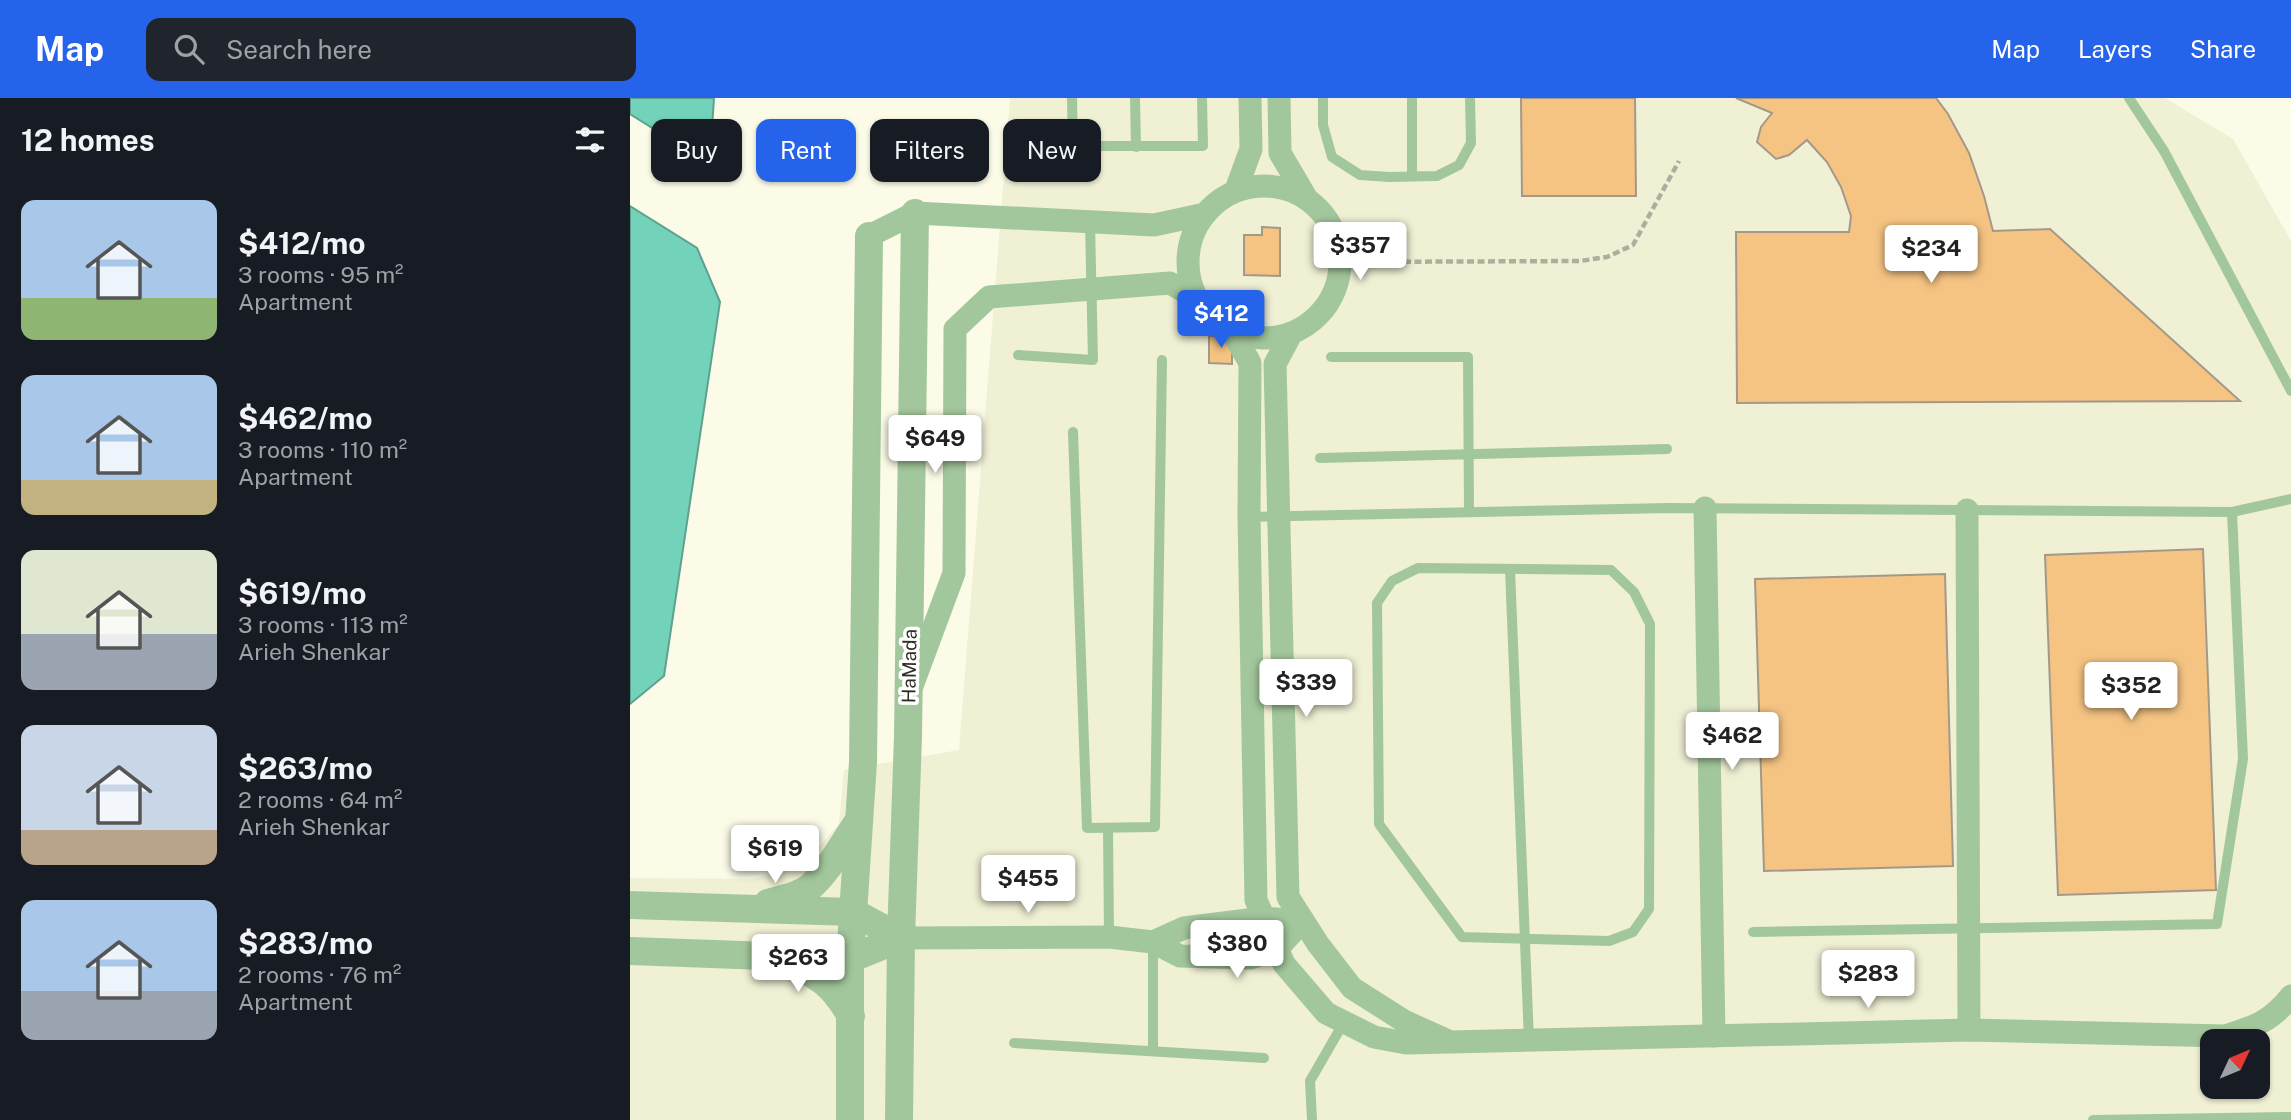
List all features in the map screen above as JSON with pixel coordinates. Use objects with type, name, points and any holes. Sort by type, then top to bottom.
[{"type":"street","points":[[1236,190],[1251,149],[1250,98]]},
{"type":"street","points":[[908,696],[954,573],[955,329],[989,297],[1170,283],[1195,298],[1211,318],[1233,333],[1258,339],[1285,337],[1308,325],[1326,309],[1337,286],[1341,262],[1336,238],[1325,216],[1307,199],[1280,153],[1279,98]]},
{"type":"street","points":[[1195,298],[1187,273],[1188,246],[1198,222],[1215,202],[1236,190],[1260,185],[1285,188],[1307,199]]},
{"type":"street","points":[[850,1120],[850,959],[863,762],[869,236],[915,213],[1154,225],[1205,214]]},
{"type":"street","name":"HaMada","points":[[899,1120],[915,213]]},
{"type":"street","points":[[1233,333],[1250,363],[1249,517],[1256,900],[1284,964],[1326,1013],[1374,1037],[1406,1043],[1969,1030],[2225,1036],[2258,1026],[2281,1010],[2291,996]]},
{"type":"street","points":[[1291,334],[1275,364],[1288,897],[1318,944],[1352,988],[1404,1021],[1452,1042]]},
{"type":"street","points":[[1705,508],[1714,1036]]},
{"type":"street","points":[[1967,510],[1969,1030]]},
{"type":"street","points":[[747,908],[790,897],[808,888],[828,867],[858,821]]},
{"type":"street","points":[[630,905],[853,912],[901,938]]},
{"type":"street","points":[[1153,942],[1184,928],[1264,918],[1303,921]]},
{"type":"street","points":[[630,951],[850,959],[901,938],[1109,936],[1153,942],[1180,956],[1251,958],[1278,949],[1303,921]]},
{"type":"street","points":[[760,956],[802,968],[820,978],[837,993],[851,1016]]},
{"type":"lane","points":[[1072,98],[1073,146],[1136,147],[1203,146],[1202,98]]},
{"type":"lane","points":[[1135,98],[1136,147]]},
{"type":"lane","points":[[1323,98],[1323,125],[1332,157],[1360,175],[1412,176],[1437,176],[1459,165],[1471,143],[1470,98]]},
{"type":"lane","points":[[1412,98],[1412,176]]},
{"type":"lane","points":[[2129,98],[2164,151],[2291,391]]},
{"type":"lane","points":[[1018,355],[1093,360],[1090,222]]},
{"type":"lane","points":[[1331,357],[1468,356],[1469,512]]},
{"type":"lane","points":[[1073,432],[1087,828],[1155,827],[1162,360]]},
{"type":"lane","points":[[1320,457],[1667,449]]},
{"type":"lane","points":[[1249,517],[1705,508],[2232,512],[2291,499]]},
{"type":"lane","points":[[1753,932],[2217,924],[2243,759],[2232,512]]},
{"type":"lane","points":[[1418,568],[1611,570],[1634,592],[1650,624],[1649,909],[1633,932],[1609,941],[1524,939],[1462,937],[1379,824],[1377,603],[1392,581],[1418,568]]},
{"type":"lane","points":[[1510,569],[1529,1041]]},
{"type":"lane","points":[[1108,828],[1109,936]]},
{"type":"lane","points":[[1153,942],[1153,1051]]},
{"type":"lane","points":[[1312,1120],[1310,1081],[1344,1022]]},
{"type":"lane","points":[[1014,1042],[1264,1058]]},
{"type":"lane","points":[[2093,1120],[2291,1117]]},
{"type":"path","points":[[1341,262],[1580,261],[1606,257],[1633,245],[1679,161]]},
{"type":"shaded area","points":[[1010,98],[2165,98],[2233,139],[2291,241],[2291,1120],[630,1120],[630,878],[753,879],[803,865],[839,824],[844,770],[959,750],[1003,182],[1101,182],[1101,119],[1008,119]]},
{"type":"water","points":[[630,98],[714,98],[713,119],[651,119],[651,127],[630,114]]},
{"type":"water","points":[[630,206],[697,248],[720,302],[664,676],[630,704]]},
{"type":"building","points":[[1521,98],[1635,98],[1636,196],[1522,196]]},
{"type":"building","points":[[1736,98],[1936,98],[1969,153],[1993,231],[2050,229],[2240,401],[1737,403],[1736,232],[1849,232],[1851,216],[1841,187],[1827,162],[1807,140],[1789,155],[1776,159],[1757,142],[1761,127],[1772,113]]},
{"type":"building","points":[[1262,227],[1280,228],[1280,276],[1244,275],[1244,235],[1262,235]]},
{"type":"building","points":[[1209,336],[1232,336],[1232,364],[1209,363]]},
{"type":"building","points":[[2203,549],[2216,890],[2058,895],[2045,555]]},
{"type":"building","points":[[1945,574],[1953,866],[1764,871],[1755,579]]}]
